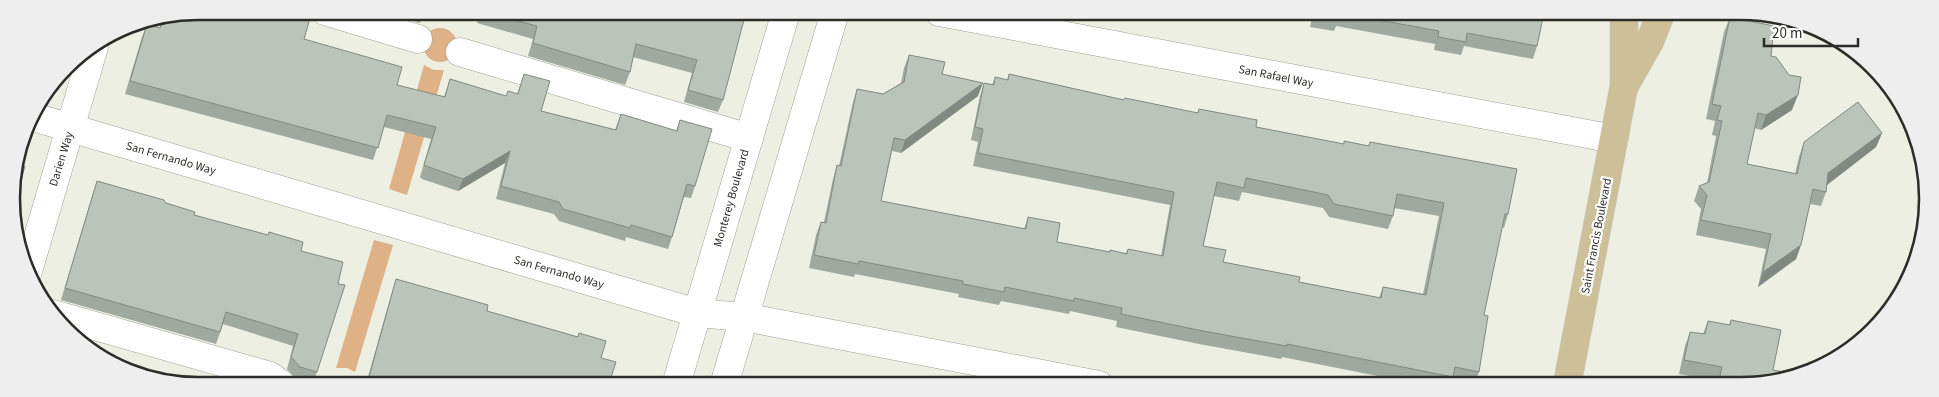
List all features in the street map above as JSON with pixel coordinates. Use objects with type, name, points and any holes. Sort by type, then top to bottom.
[{"type":"main road","name":"Saint Francis Boulevard","points":[[1569,377],[1624,86],[1624,20]]},
{"type":"main road","name":"Saint Francis Boulevard","points":[[1624,86],[1650,41],[1658,20]]},
{"type":"street","points":[[354,20],[418,39]]},
{"type":"street","name":"Monterey Boulevard","points":[[678,377],[784,20]]},
{"type":"street","points":[[726,377],[833,20]]},
{"type":"street","name":"San Rafael Way","points":[[981,20],[1614,139]]},
{"type":"street","points":[[460,52],[749,138]]},
{"type":"street","name":"Darien Way","points":[[31,261],[91,56]]},
{"type":"street","name":"San Fernando Way","points":[[39,119],[697,313],[744,317],[1057,377]]},
{"type":"street","points":[[65,318],[271,377]]},
{"type":"shaded area","points":[[440,28],[452,33],[457,45],[452,57],[440,62],[428,57],[423,45],[428,33]]},
{"type":"shaded area","points":[[424,65],[434,70],[444,70],[407,195],[389,189]]},
{"type":"shaded area","points":[[374,240],[393,245],[355,372],[347,368],[336,368]]},
{"type":"building","points":[[187,20],[309,20],[304,39],[402,67],[397,85],[445,97],[450,79],[506,96],[508,91],[518,94],[524,74],[550,81],[541,111],[616,130],[621,114],[677,131],[680,120],[712,129],[695,186],[687,184],[672,237],[631,225],[630,228],[563,209],[559,202],[501,186],[510,151],[463,179],[424,165],[436,127],[387,115],[378,148],[130,81],[146,28],[153,26],[160,28],[161,24]]},
{"type":"building","points":[[514,20],[744,20],[723,100],[688,90],[697,60],[636,44],[630,72],[533,43],[537,26]]},
{"type":"building","points":[[1378,20],[1543,20],[1537,46],[1467,33],[1466,42],[1438,37],[1439,31]]},
{"type":"building","points":[[1729,20],[1745,20],[1774,26],[1771,56],[1776,57],[1789,75],[1801,77],[1798,95],[1766,115],[1758,113],[1747,164],[1797,174],[1804,142],[1858,102],[1882,133],[1828,173],[1826,192],[1813,189],[1801,245],[1763,272],[1771,234],[1701,220],[1707,195],[1699,186],[1709,182],[1722,121],[1717,120],[1721,106],[1712,104]]},
{"type":"building","points":[[909,55],[945,62],[942,74],[983,83],[905,140],[894,138],[881,201],[1026,229],[1028,217],[1060,223],[1057,242],[1110,252],[1110,250],[1127,254],[1128,249],[1163,256],[1174,192],[978,153],[983,129],[975,127],[984,83],[994,85],[995,77],[1008,80],[1009,74],[1124,100],[1125,98],[1198,113],[1199,109],[1257,120],[1256,127],[1344,144],[1344,141],[1369,146],[1370,142],[1517,169],[1508,214],[1505,214],[1484,315],[1488,316],[1479,372],[1455,367],[1453,377],[1121,314],[1122,308],[1074,298],[1074,301],[1005,287],[1004,292],[963,284],[963,281],[859,261],[858,264],[814,255],[821,222],[826,223],[837,165],[841,166],[857,89],[883,94],[904,82]],"holes":[[[1246,178],[1328,195],[1334,204],[1393,216],[1397,194],[1444,203],[1426,295],[1383,287],[1381,298],[1299,282],[1300,277],[1223,262],[1226,250],[1203,246],[1217,182],[1244,188]]]},
{"type":"building","points":[[97,181],[164,200],[166,203],[195,212],[194,215],[268,235],[269,232],[303,242],[301,251],[343,262],[338,284],[345,285],[317,372],[300,367],[291,357],[298,334],[226,312],[220,332],[65,288]]},
{"type":"building","points":[[396,279],[488,305],[487,311],[578,337],[579,333],[606,341],[601,358],[616,362],[611,377],[369,377]]},
{"type":"building","points":[[1731,320],[1781,330],[1773,370],[1783,372],[1752,377],[1720,377],[1722,367],[1684,360],[1690,332],[1705,334],[1708,321],[1730,325]]}]
